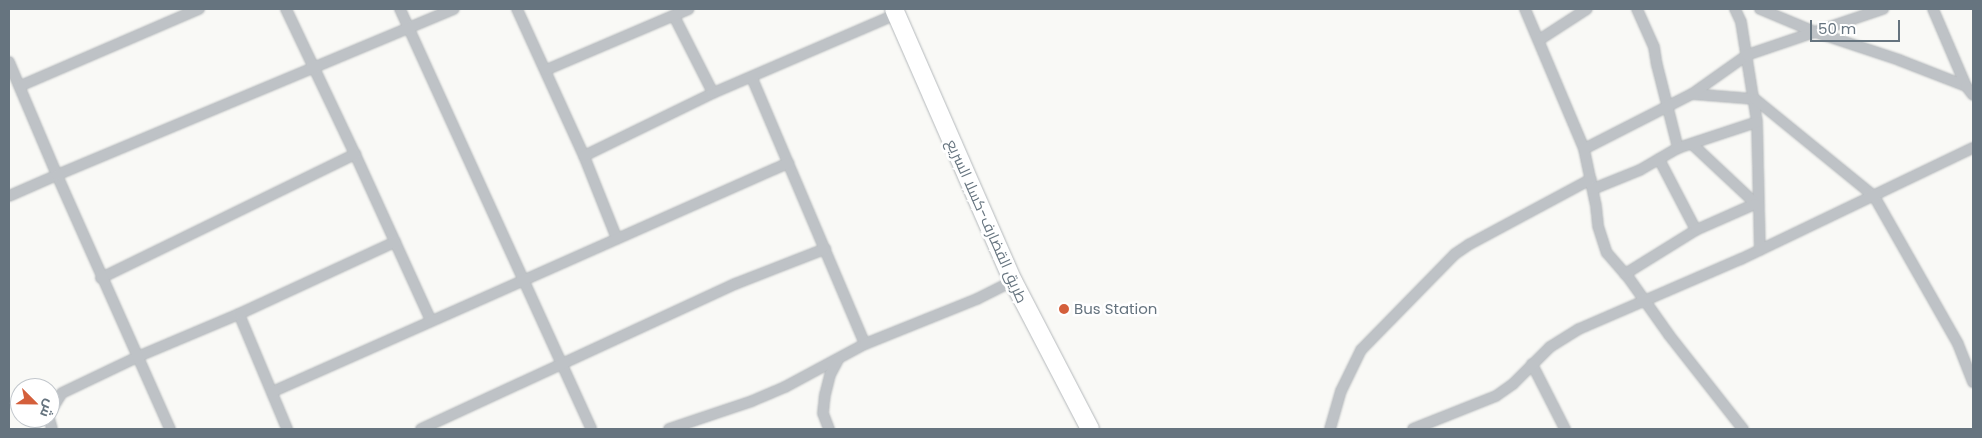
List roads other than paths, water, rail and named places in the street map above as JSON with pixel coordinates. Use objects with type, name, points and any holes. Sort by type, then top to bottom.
[{"type":"highway","name":"طريق القضارف-كسلا السريع","points":[[895,12],[1012,282],[1090,429]]},
{"type":"street","points":[[20,86],[199,9]]},
{"type":"street","points":[[286,9],[356,154],[431,321]]},
{"type":"street","points":[[400,9],[591,429]]},
{"type":"street","points":[[9,196],[314,66],[454,9]]},
{"type":"street","points":[[517,9],[584,156],[617,239]]},
{"type":"street","points":[[546,70],[690,9]]},
{"type":"street","points":[[1525,9],[1584,149],[1592,184],[1598,226],[1607,253],[1625,274],[1742,429]]},
{"type":"street","points":[[1539,40],[1587,9]]},
{"type":"street","points":[[1637,9],[1654,47],[1678,148]]},
{"type":"street","points":[[1735,9],[1741,22],[1758,122],[1757,205],[1760,250]]},
{"type":"street","points":[[1760,9],[1815,32],[1899,60],[1966,86]]},
{"type":"street","points":[[1584,149],[1692,94],[1747,55],[1883,9]]},
{"type":"street","points":[[1933,9],[1966,86],[1973,95]]},
{"type":"street","points":[[584,156],[713,93],[752,78],[895,12]]},
{"type":"street","points":[[674,16],[713,93]]},
{"type":"street","points":[[9,62],[101,278],[170,429]]},
{"type":"street","points":[[752,78],[865,344]]},
{"type":"street","points":[[1692,94],[1755,99],[1874,196],[1958,344],[1973,382]]},
{"type":"street","points":[[1330,429],[1341,392],[1361,350],[1456,254],[1470,244],[1592,184],[1640,170],[1678,148],[1758,122]]},
{"type":"street","points":[[1692,144],[1757,205]]},
{"type":"street","points":[[1413,429],[1496,396],[1513,384],[1550,347],[1579,329],[1760,250],[1973,148]]},
{"type":"street","points":[[101,278],[356,154]]},
{"type":"street","points":[[1659,159],[1696,230]]},
{"type":"street","points":[[272,392],[788,163]]},
{"type":"street","points":[[1625,274],[1696,230],[1757,205]]},
{"type":"street","points":[[60,397],[62,393],[137,357],[239,314],[395,242]]},
{"type":"street","points":[[421,429],[736,284],[824,249]]},
{"type":"street","points":[[669,429],[752,401],[816,372],[865,344],[960,306],[1012,282]]},
{"type":"street","points":[[239,314],[287,429]]},
{"type":"street","points":[[829,429],[823,413],[824,395],[830,375],[839,359]]},
{"type":"street","points":[[1532,364],[1565,429]]},
{"type":"place","name":"Bus Station","points":[[1064,309]]}]
